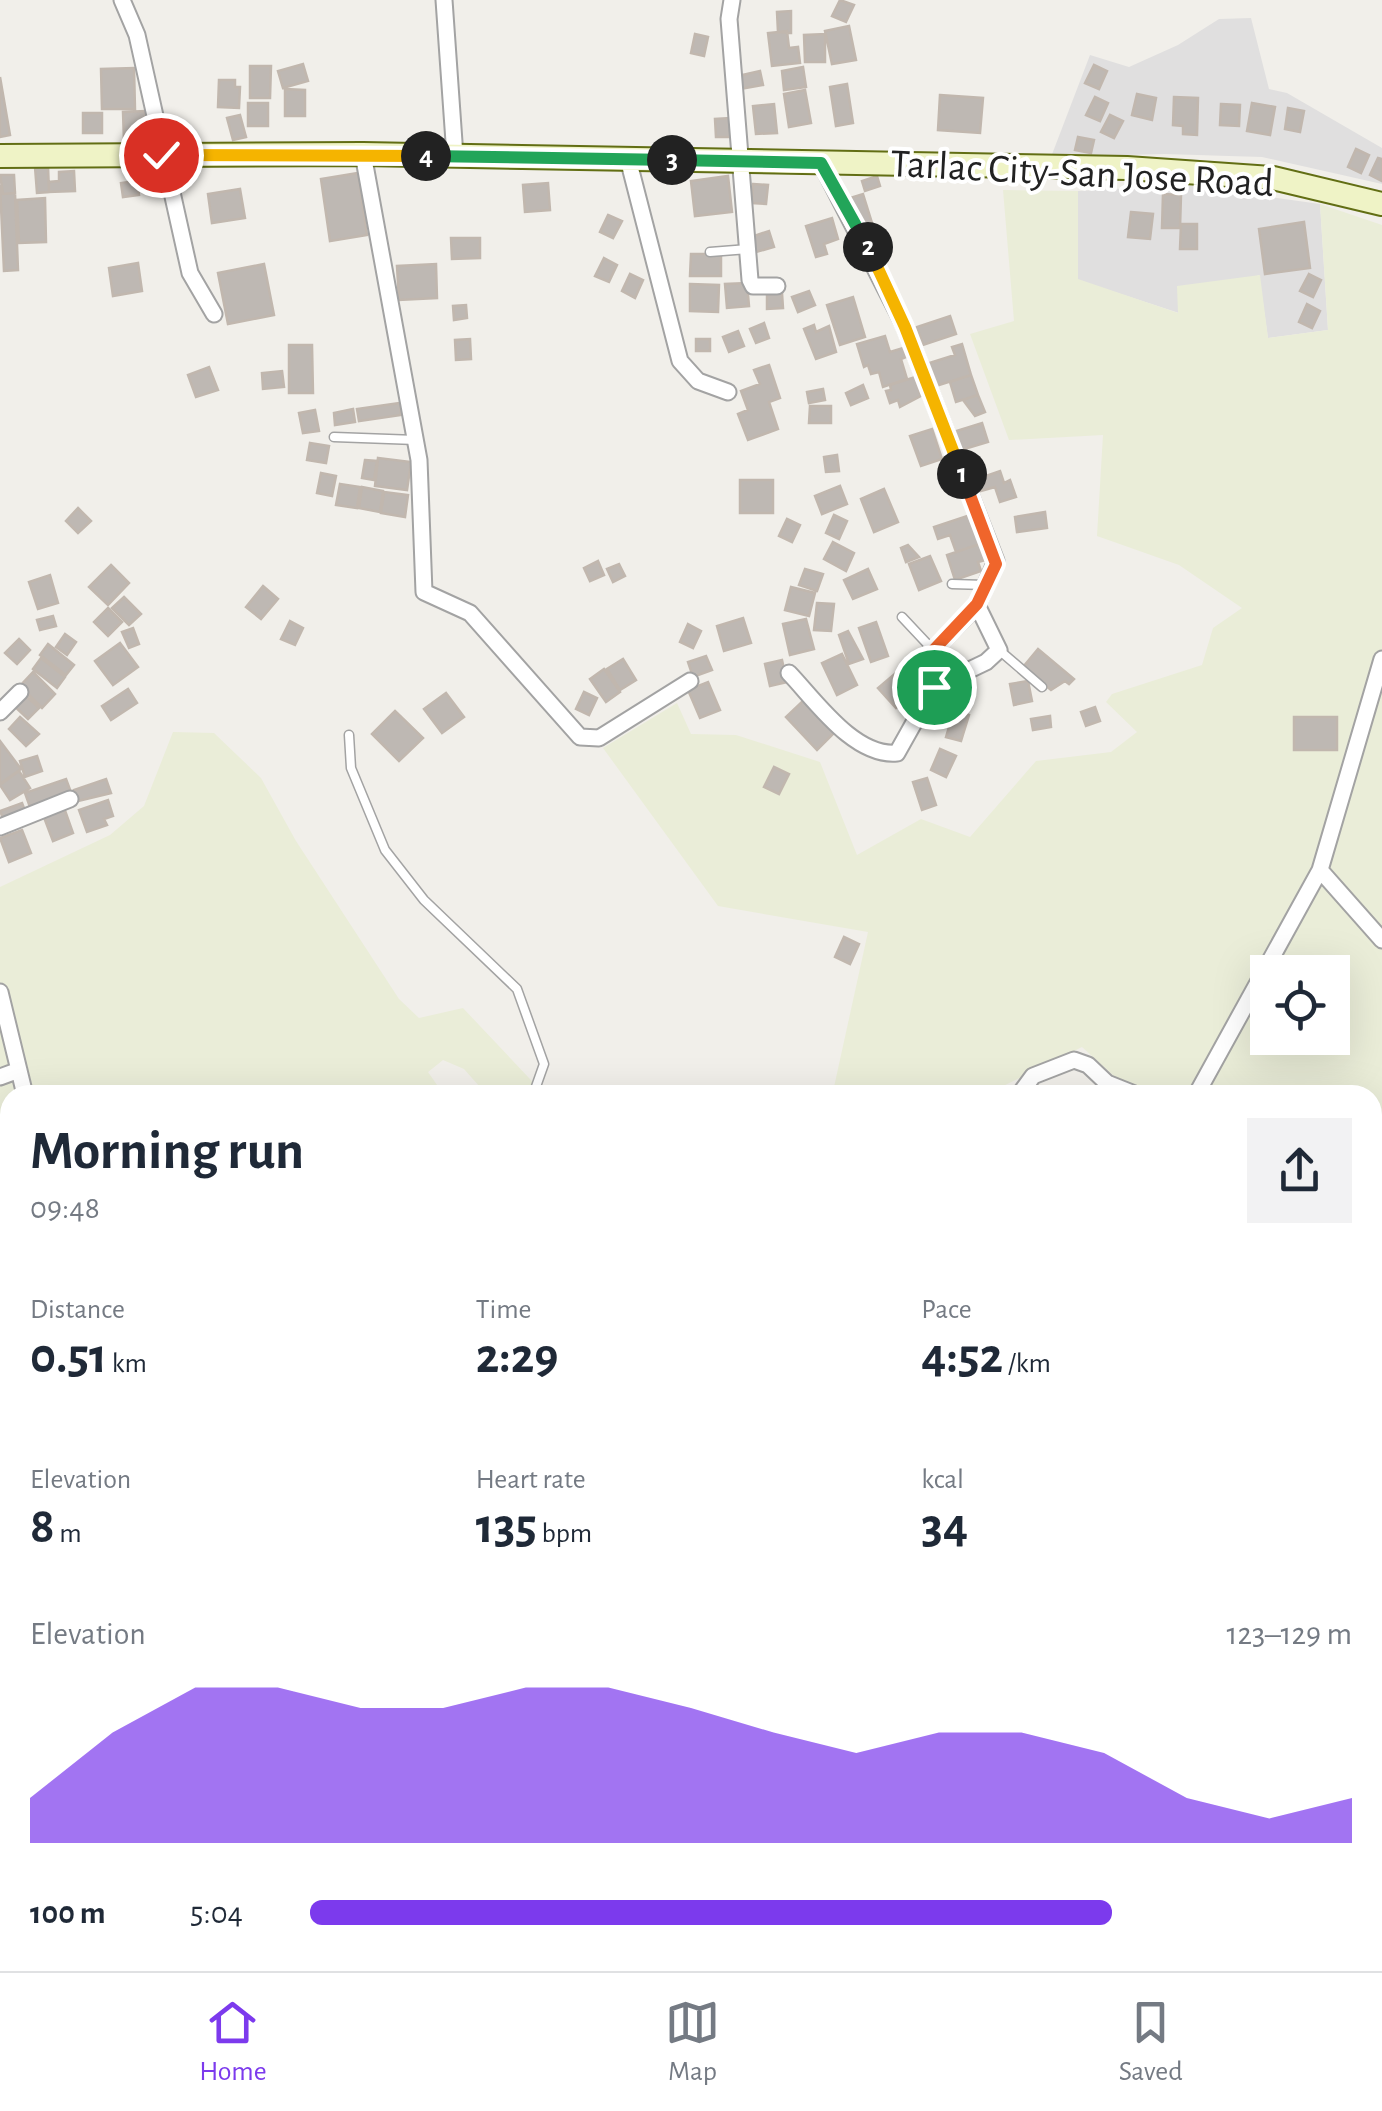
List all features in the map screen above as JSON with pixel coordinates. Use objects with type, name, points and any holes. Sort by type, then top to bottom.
[{"type":"main road","name":"Tarlac City-San Jose Road","points":[[0,156],[363,154],[1232,174],[1315,186],[1382,204]]},
{"type":"street","points":[[122,0],[137,36],[190,272],[214,314]]},
{"type":"street","points":[[444,0],[456,156]]},
{"type":"street","points":[[732,0],[729,18],[753,286],[777,286]]},
{"type":"street","points":[[363,154],[416,440],[424,592],[470,613],[580,737],[599,738],[690,681]]},
{"type":"street","points":[[628,160],[680,362],[698,381],[728,392]]},
{"type":"street","points":[[821,163],[866,244],[996,560],[977,604],[927,660],[934,687]]},
{"type":"street","points":[[789,672],[849,735],[887,754],[902,749],[934,687],[986,662],[999,650],[977,604]]},
{"type":"street","points":[[1202,1085],[1320,870],[1382,659]]},
{"type":"street","points":[[0,712],[20,692]]},
{"type":"street","points":[[0,826],[70,799]]},
{"type":"street","points":[[1320,870],[1382,940]]},
{"type":"street","points":[[0,992],[23,1085]]},
{"type":"street","points":[[1026,1085],[1033,1076],[1074,1060],[1114,1085]]},
{"type":"street","points":[[0,1077],[19,1070]]},
{"type":"lane","points":[[710,252],[748,248]]},
{"type":"lane","points":[[334,438],[416,440]]},
{"type":"lane","points":[[952,584],[985,585]]},
{"type":"lane","points":[[902,617],[933,650]]},
{"type":"lane","points":[[999,650],[1042,687]]},
{"type":"lane","points":[[349,735],[351,768],[385,850],[424,900],[517,989],[544,1064],[537,1085]]},
{"type":"shaded area","points":[[1251,18],[1269,89],[1287,93],[1382,148],[1382,184],[1262,157],[1051,157],[1090,55],[1129,67],[1178,45],[1219,19]]},
{"type":"shaded area","points":[[1186,185],[1320,204],[1328,330],[1268,338],[1259,275],[1179,313],[1078,280],[1078,191]]},
{"type":"green space","points":[[1003,190],[1078,191],[1078,279],[1178,313],[1177,286],[1260,275],[1268,338],[1328,330],[1320,204],[1382,225],[1382,1085],[1110,1085],[1114,1076],[1082,1047],[1005,1085],[834,1085],[868,932],[718,906],[603,748],[677,703],[691,734],[736,735],[820,762],[857,855],[921,819],[970,837],[1036,761],[1111,752],[1137,732],[1106,702],[1112,694],[1202,665],[1213,628],[1242,608],[1179,565],[1097,536],[1103,435],[1009,440],[970,334],[1014,321]]},
{"type":"green space","points":[[173,732],[214,733],[261,778],[296,841],[399,999],[419,1018],[463,1008],[536,1085],[478,1085],[464,1069],[443,1060],[428,1072],[437,1085],[0,1085],[0,887],[110,835],[144,806]]},
{"type":"building","points":[[840,0],[854,5],[846,22],[832,16]]},
{"type":"building","points":[[791,11],[791,33],[778,32],[777,12]]},
{"type":"building","points":[[849,26],[856,60],[832,64],[825,31]]},
{"type":"building","points":[[787,31],[789,48],[798,47],[800,63],[772,66],[768,33]]},
{"type":"building","points":[[695,34],[708,37],[704,56],[691,53]]},
{"type":"building","points":[[825,34],[825,62],[805,62],[804,35]]},
{"type":"building","points":[[303,64],[308,81],[283,88],[278,71]]},
{"type":"building","points":[[1094,65],[1107,71],[1099,89],[1085,83]]},
{"type":"building","points":[[250,66],[271,66],[270,98],[250,98]]},
{"type":"building","points":[[803,67],[806,87],[784,90],[782,71]]},
{"type":"building","points":[[134,68],[135,109],[102,109],[101,69]]},
{"type":"building","points":[[760,71],[763,85],[740,89],[738,76]]},
{"type":"building","points":[[0,77],[10,135],[0,137]]},
{"type":"building","points":[[219,80],[235,80],[235,87],[240,87],[239,108],[218,107]]},
{"type":"building","points":[[847,84],[853,123],[836,126],[830,87]]},
{"type":"building","points":[[285,89],[305,90],[305,116],[285,116]]},
{"type":"building","points":[[805,90],[811,123],[789,127],[784,94]]},
{"type":"building","points":[[1137,94],[1156,98],[1152,120],[1132,115]]},
{"type":"building","points":[[940,95],[983,98],[980,133],[938,130]]},
{"type":"building","points":[[1095,97],[1108,103],[1100,121],[1086,115]]},
{"type":"building","points":[[1174,97],[1198,98],[1197,135],[1183,134],[1183,126],[1173,125]]},
{"type":"building","points":[[248,103],[268,103],[268,126],[248,126]]},
{"type":"building","points":[[1252,103],[1275,107],[1270,135],[1247,131]]},
{"type":"building","points":[[774,104],[777,133],[756,134],[753,106]]},
{"type":"building","points":[[1221,104],[1240,105],[1239,126],[1220,125]]},
{"type":"building","points":[[1288,108],[1304,111],[1300,132],[1285,129]]},
{"type":"building","points":[[145,111],[146,141],[124,142],[123,112]]},
{"type":"building","points":[[83,113],[102,113],[102,133],[83,133]]},
{"type":"building","points":[[240,115],[246,137],[233,140],[227,118]]},
{"type":"building","points":[[1110,115],[1123,121],[1114,138],[1101,132]]},
{"type":"building","points":[[730,118],[731,137],[716,137],[715,119]]},
{"type":"building","points":[[1078,137],[1094,140],[1091,153],[1075,150]]},
{"type":"building","points":[[1356,149],[1369,155],[1361,173],[1348,167]]},
{"type":"building","points":[[1378,158],[1382,159],[1382,181],[1370,175]]},
{"type":"building","points":[[48,166],[49,192],[37,193],[35,167]]},
{"type":"building","points":[[74,171],[75,191],[49,192],[49,182],[59,181],[59,172]]},
{"type":"building","points":[[358,173],[367,235],[330,241],[321,179]]},
{"type":"building","points":[[0,175],[14,175],[15,193],[3,194]]},
{"type":"building","points":[[728,176],[732,212],[695,216],[691,181]]},
{"type":"building","points":[[877,176],[880,186],[865,191],[862,181]]},
{"type":"building","points":[[137,181],[139,195],[123,197],[121,183]]},
{"type":"building","points":[[548,183],[550,210],[525,212],[523,185]]},
{"type":"building","points":[[753,184],[768,185],[766,204],[752,203]]},
{"type":"building","points":[[0,185],[3,194],[15,193],[18,270],[4,271]]},
{"type":"building","points":[[240,189],[245,218],[212,223],[208,194]]},
{"type":"building","points":[[863,194],[872,223],[859,227],[850,198]]},
{"type":"building","points":[[1163,194],[1181,195],[1180,228],[1162,228]]},
{"type":"building","points":[[45,198],[46,242],[19,243],[17,200]]},
{"type":"building","points":[[1131,212],[1153,214],[1150,239],[1128,237]]},
{"type":"building","points":[[608,215],[622,221],[613,238],[600,232]]},
{"type":"building","points":[[832,218],[838,239],[824,244],[827,254],[816,257],[806,226]]},
{"type":"building","points":[[1304,222],[1310,268],[1265,274],[1259,229]]},
{"type":"building","points":[[1181,224],[1197,224],[1197,249],[1180,249]]},
{"type":"building","points":[[769,231],[774,247],[756,252],[751,237]]},
{"type":"building","points":[[451,238],[480,238],[480,258],[452,259]]},
{"type":"building","points":[[691,254],[721,254],[721,276],[690,276]]},
{"type":"building","points":[[604,258],[617,265],[609,282],[595,276]]},
{"type":"building","points":[[138,263],[142,291],[113,296],[109,268]]},
{"type":"building","points":[[264,264],[274,315],[228,324],[218,273]]},
{"type":"building","points":[[436,264],[437,298],[399,300],[397,266]]},
{"type":"building","points":[[630,274],[643,280],[635,298],[622,291]]},
{"type":"building","points":[[1309,274],[1321,280],[1313,297],[1300,291]]},
{"type":"building","points":[[747,283],[749,306],[727,308],[725,284]]},
{"type":"building","points":[[690,284],[719,285],[718,312],[690,311]]},
{"type":"building","points":[[809,291],[815,305],[798,312],[792,297]]},
{"type":"building","points":[[782,293],[783,308],[767,309],[767,295]]},
{"type":"building","points":[[853,297],[865,337],[840,345],[827,305]]},
{"type":"building","points":[[1307,304],[1320,311],[1312,328],[1299,322]]},
{"type":"building","points":[[466,305],[467,318],[454,320],[453,306]]},
{"type":"building","points":[[950,316],[956,334],[923,345],[917,327]]},
{"type":"building","points":[[764,323],[769,338],[756,343],[750,329]]},
{"type":"building","points":[[814,325],[816,332],[829,326],[836,352],[816,359],[804,329]]},
{"type":"building","points":[[738,331],[744,346],[729,352],[723,337]]},
{"type":"building","points":[[885,336],[890,352],[903,348],[906,357],[901,359],[907,379],[883,387],[879,372],[871,374],[868,365],[864,367],[857,344]]},
{"type":"building","points":[[470,339],[471,359],[456,360],[455,340]]},
{"type":"building","points":[[696,339],[710,339],[710,351],[696,351]]},
{"type":"building","points":[[962,344],[971,375],[933,387],[926,364],[955,355],[952,347]]},
{"type":"building","points":[[289,345],[312,345],[313,393],[289,393]]},
{"type":"building","points":[[769,365],[780,398],[769,402],[778,429],[748,440],[738,414],[748,410],[741,391],[760,384],[754,370]]},
{"type":"building","points":[[209,367],[218,390],[196,397],[188,375]]},
{"type":"building","points":[[282,371],[284,387],[263,389],[262,373]]},
{"type":"building","points":[[971,375],[978,395],[956,402],[950,382]]},
{"type":"building","points":[[915,377],[921,396],[900,407],[898,400],[890,403],[886,391],[891,390],[890,385]]},
{"type":"building","points":[[863,385],[868,398],[851,405],[846,393]]},
{"type":"building","points":[[823,389],[825,400],[809,403],[807,392]]},
{"type":"building","points":[[978,395],[985,412],[975,416],[963,400]]},
{"type":"building","points":[[400,403],[401,415],[359,421],[357,409]]},
{"type":"building","points":[[810,406],[831,406],[831,423],[809,423]]},
{"type":"building","points":[[353,409],[355,422],[335,425],[334,413]]},
{"type":"building","points":[[315,410],[319,431],[303,433],[299,413]]},
{"type":"building","points":[[982,423],[988,442],[958,451],[953,432]]},
{"type":"building","points":[[932,429],[942,459],[921,466],[910,436]]},
{"type":"building","points":[[310,443],[329,446],[326,463],[307,460]]},
{"type":"building","points":[[837,455],[839,471],[826,472],[824,457]]},
{"type":"building","points":[[378,458],[411,462],[407,490],[375,486]]},
{"type":"building","points":[[365,460],[377,461],[374,480],[362,478]]},
{"type":"building","points":[[1000,471],[1004,483],[1010,480],[1016,497],[1000,502],[995,487],[981,491],[977,479]]},
{"type":"building","points":[[321,473],[336,476],[332,496],[317,493]]},
{"type":"building","points":[[740,480],[773,480],[773,513],[740,513]]},
{"type":"building","points":[[340,484],[360,487],[357,508],[336,505]]},
{"type":"building","points":[[840,486],[847,504],[822,514],[815,496]]},
{"type":"building","points":[[362,487],[383,491],[380,512],[359,508]]},
{"type":"building","points":[[884,489],[898,522],[874,532],[861,499]]},
{"type":"building","points":[[384,492],[408,495],[405,517],[381,513]]},
{"type":"building","points":[[78,508],[91,521],[78,533],[66,521]]},
{"type":"building","points":[[1045,512],[1047,528],[1017,532],[1015,517]]},
{"type":"building","points":[[834,515],[847,521],[839,539],[826,533]]},
{"type":"building","points":[[970,515],[980,544],[956,552],[950,535],[938,539],[934,527]]},
{"type":"building","points":[[787,519],[800,525],[792,542],[779,536]]},
{"type":"building","points":[[833,542],[854,553],[846,571],[824,559]]},
{"type":"building","points":[[980,544],[986,560],[978,562],[981,571],[955,580],[947,555]]},
{"type":"building","points":[[908,545],[919,557],[906,562],[901,548]]},
{"type":"building","points":[[930,556],[941,581],[919,590],[909,564]]},
{"type":"building","points":[[598,561],[604,575],[590,581],[584,568]]},
{"type":"building","points":[[619,564],[625,576],[613,582],[607,569]]},
{"type":"building","points":[[111,565],[129,583],[108,605],[89,587]]},
{"type":"building","points":[[805,569],[823,574],[817,591],[799,585]]},
{"type":"building","points":[[868,569],[877,589],[853,599],[844,580]]},
{"type":"building","points":[[50,575],[58,603],[38,609],[29,582]]},
{"type":"building","points":[[263,586],[278,599],[261,619],[246,607]]},
{"type":"building","points":[[791,587],[815,593],[809,616],[785,610]]},
{"type":"building","points":[[124,597],[141,614],[129,625],[112,608]]},
{"type":"building","points":[[817,603],[834,604],[831,631],[814,630]]},
{"type":"building","points":[[108,608],[122,622],[108,636],[94,622]]},
{"type":"building","points":[[53,616],[56,626],[40,630],[37,620]]},
{"type":"building","points":[[743,618],[751,643],[724,651],[717,626]]},
{"type":"building","points":[[806,619],[814,649],[790,655],[783,624]]},
{"type":"building","points":[[290,621],[303,628],[295,645],[281,639]]},
{"type":"building","points":[[876,622],[888,656],[871,662],[859,628]]},
{"type":"building","points":[[688,624],[701,631],[693,648],[680,642]]},
{"type":"building","points":[[133,628],[139,644],[129,648],[122,632]]},
{"type":"building","points":[[848,631],[863,659],[849,664],[839,635]]},
{"type":"building","points":[[65,634],[76,642],[67,655],[56,647]]},
{"type":"building","points":[[19,639],[30,650],[17,664],[5,653]]},
{"type":"building","points":[[120,643],[138,667],[113,685],[95,661]]},
{"type":"building","points":[[48,644],[74,665],[66,675],[40,655]]},
{"type":"building","points":[[1038,649],[1074,679],[1051,690],[1023,667]]},
{"type":"building","points":[[842,654],[857,685],[837,695],[822,663]]},
{"type":"building","points":[[706,656],[712,670],[693,677],[688,662]]},
{"type":"building","points":[[41,658],[65,677],[57,688],[33,669]]},
{"type":"building","points":[[623,659],[636,680],[620,690],[607,669]]},
{"type":"building","points":[[782,660],[787,682],[770,686],[765,664]]},
{"type":"building","points":[[604,669],[620,692],[606,702],[590,679]]},
{"type":"building","points":[[33,672],[55,694],[42,708],[20,686]]},
{"type":"building","points":[[897,672],[914,693],[896,708],[878,688]]},
{"type":"building","points":[[1028,681],[1032,701],[1014,705],[1010,684]]},
{"type":"building","points":[[708,682],[720,710],[700,718],[688,690]]},
{"type":"building","points":[[128,689],[137,703],[111,720],[102,706]]},
{"type":"building","points":[[22,692],[39,708],[28,719],[11,703]]},
{"type":"building","points":[[584,692],[597,698],[589,715],[576,709]]},
{"type":"building","points":[[446,693],[464,717],[442,733],[424,709]]},
{"type":"building","points":[[805,699],[836,731],[817,750],[786,717]]},
{"type":"building","points":[[1095,707],[1100,721],[1086,726],[1081,712]]},
{"type":"building","points":[[953,709],[969,715],[961,741],[946,737],[949,727],[940,724]]},
{"type":"building","points":[[395,711],[423,738],[399,761],[372,734]]},
{"type":"building","points":[[1050,716],[1051,727],[1033,730],[1031,719]]},
{"type":"building","points":[[20,717],[39,734],[26,746],[9,729]]},
{"type":"building","points":[[1294,717],[1337,717],[1337,750],[1294,750]]},
{"type":"building","points":[[0,741],[21,769],[1,783],[0,782]]},
{"type":"building","points":[[940,749],[956,756],[946,777],[931,770]]},
{"type":"building","points":[[37,756],[42,771],[25,777],[20,761]]},
{"type":"building","points":[[774,767],[789,774],[779,794],[764,787]]},
{"type":"building","points":[[19,771],[30,788],[10,800],[0,785]]},
{"type":"building","points":[[927,778],[936,805],[922,810],[913,782]]},
{"type":"building","points":[[66,779],[72,795],[31,810],[25,793]]},
{"type":"building","points":[[106,779],[111,793],[78,801],[74,790]]},
{"type":"building","points":[[108,800],[113,816],[104,819],[107,825],[87,832],[79,810]]},
{"type":"building","points":[[22,803],[27,816],[5,823],[0,811]]},
{"type":"building","points":[[63,805],[73,833],[53,841],[42,812]]},
{"type":"building","points":[[22,830],[31,853],[9,862],[0,838]]},
{"type":"building","points":[[844,937],[859,944],[850,964],[835,957]]},
{"type":"route","points":[[161,155],[363,154],[821,163],[866,244],[905,327],[996,560],[977,604],[928,656],[934,687]]}]
